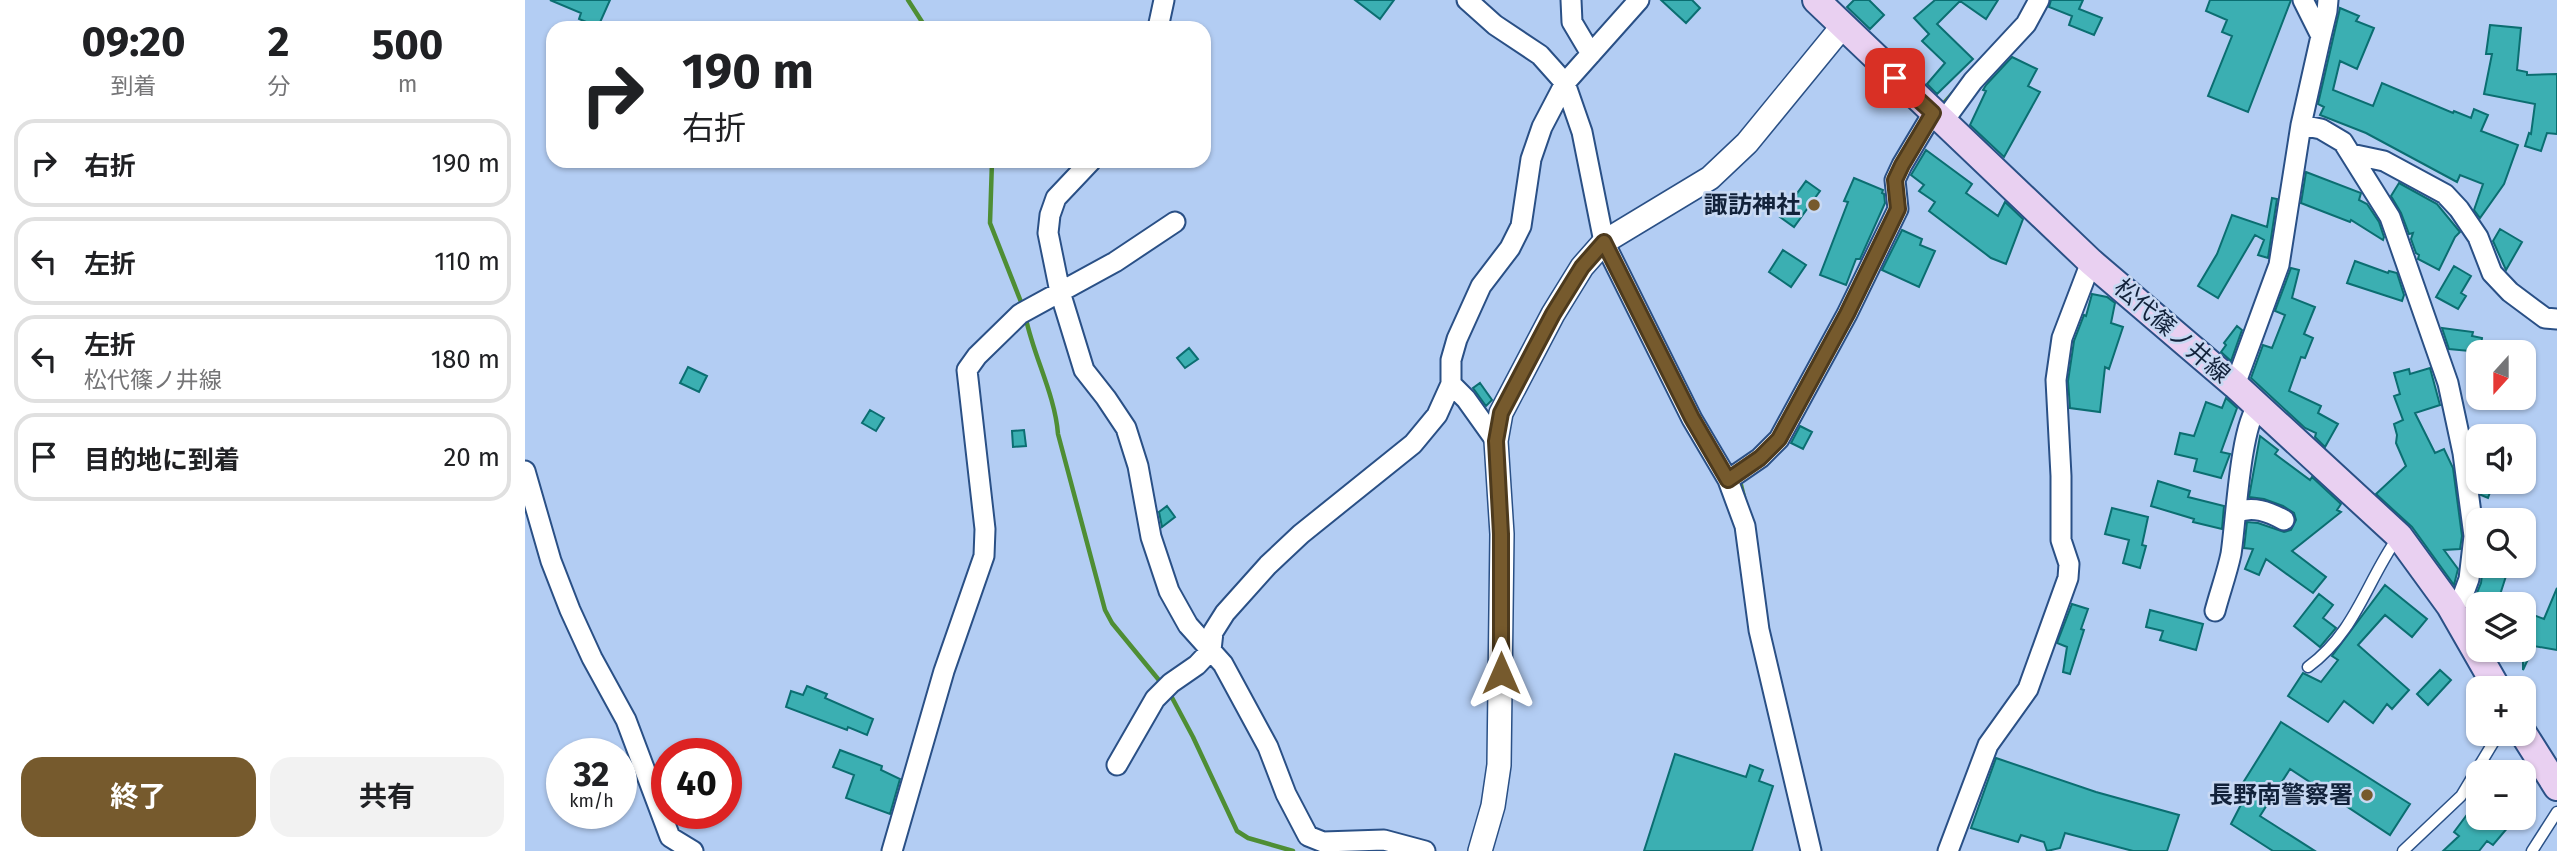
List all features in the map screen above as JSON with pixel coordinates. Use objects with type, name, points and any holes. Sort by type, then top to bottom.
[{"type":"main road","name":"松代篠ノ井線","points":[[1816,0],[2091,262],[2235,385],[2399,536],[2450,606],[2490,676]]},
{"type":"main road","points":[[2531,746],[2557,787]]},
{"type":"street","points":[[1160,21],[1164,0]]},
{"type":"street","points":[[1467,0],[1495,25],[1540,55],[1565,83],[1582,132],[1604,242],[1692,418],[1728,480],[1745,526],[1759,630],[1811,851]]},
{"type":"street","points":[[1571,0],[1572,22],[1591,54]]},
{"type":"street","points":[[1117,765],[1155,699],[1211,650],[1213,632],[1225,613],[1259,574],[1301,534],[1413,444],[1437,415],[1451,384],[1451,360],[1457,339],[1481,286],[1510,248],[1521,226],[1531,159],[1542,127],[1565,83],[1639,0]]},
{"type":"street","points":[[1728,480],[1760,458],[1779,439],[1847,314],[1898,209],[1895,180],[1902,165],[1938,118],[2026,24],[2039,0]]},
{"type":"street","points":[[2303,0],[2321,36]]},
{"type":"street","points":[[2235,385],[2279,265],[2301,125],[2327,11],[2327,0]]},
{"type":"street","points":[[1480,851],[1493,806],[1499,765],[1501,534],[1496,441],[1501,413],[1553,314],[1582,267],[1604,242],[1710,178],[1747,143],[1842,27]]},
{"type":"street","points":[[2301,125],[2321,129],[2343,142],[2390,217],[2448,383],[2463,453],[2475,536],[2469,579],[2462,597],[2450,606]]},
{"type":"street","points":[[2351,154],[2384,161],[2445,194],[2478,237],[2492,273],[2510,292],[2545,318],[2557,319]]},
{"type":"street","points":[[1084,168],[1056,198],[1048,233],[1060,292],[1084,370],[1126,428],[1138,466],[1151,537],[1168,591],[1188,625],[1223,664],[1268,747],[1286,794],[1308,836],[1323,842],[1384,840],[1425,851]]},
{"type":"street","points":[[892,851],[944,671],[984,556],[985,529],[967,370],[977,356],[1024,312],[1115,262],[1175,222]]},
{"type":"street","points":[[1948,851],[1989,745],[2028,689],[2068,578],[2069,564],[2061,540],[2056,380],[2062,338],[2091,262]]},
{"type":"street","points":[[1451,384],[1466,399],[1496,441]]},
{"type":"street","points":[[2215,611],[2231,555],[2251,414],[2257,406]]},
{"type":"street","points":[[525,471],[551,561],[570,610],[592,658],[626,720],[670,837],[692,851]]},
{"type":"street","points":[[2236,513],[2245,508],[2284,520]]},
{"type":"lane","points":[[2308,667],[2324,655],[2345,629],[2399,536]]},
{"type":"lane","points":[[2403,851],[2461,796],[2491,746]]},
{"type":"lane","points":[[2532,851],[2557,812]]},
{"type":"building","points":[[550,0],[610,0],[601,21],[584,21],[579,19],[581,13]]},
{"type":"building","points":[[1355,0],[1394,0],[1380,19]]},
{"type":"building","points":[[1661,0],[1692,0],[1700,8],[1686,23]]},
{"type":"building","points":[[1854,0],[1869,0],[1884,15],[1870,29],[1847,7]]},
{"type":"building","points":[[1935,0],[1998,0],[1986,19],[1960,1],[1937,24],[1973,59],[1937,94],[1927,84],[1945,63],[1922,41],[1929,34],[1914,18]]},
{"type":"building","points":[[2051,0],[2083,0],[2079,9],[2102,18],[2094,35],[2069,25],[2072,16],[2049,7]]},
{"type":"building","points":[[2210,0],[2291,0],[2248,112],[2208,96],[2232,36],[2222,32],[2227,20],[2206,11]]},
{"type":"building","points":[[2340,8],[2359,16],[2356,21],[2374,28],[2357,69],[2340,61],[2333,90],[2373,106],[2382,83],[2453,113],[2454,111],[2471,118],[2474,109],[2488,115],[2481,131],[2518,145],[2504,184],[2480,218],[2474,210],[2483,184],[2460,175],[2457,182],[2366,133],[2320,115],[2324,107],[2318,104]]},
{"type":"building","points":[[2490,25],[2521,28],[2517,70],[2527,72],[2527,75],[2557,74],[2557,134],[2547,133],[2541,151],[2525,146],[2529,133],[2531,134],[2535,104],[2484,94],[2492,54],[2486,54]]},
{"type":"building","points":[[2012,57],[2037,69],[2028,86],[2040,92],[2004,157],[1970,125],[1986,91],[1983,90],[1986,85]]},
{"type":"building","points":[[1926,150],[1972,184],[1966,193],[1998,216],[2005,202],[2023,219],[2006,264],[1991,258],[1929,211],[1935,202],[1919,191],[1924,185],[1911,175]]},
{"type":"building","points":[[2306,172],[2361,193],[2359,200],[2367,204],[2379,222],[2383,240],[2351,220],[2350,222],[2301,203]]},
{"type":"building","points":[[1854,178],[1883,190],[1885,203],[1860,259],[1856,259],[1846,285],[1820,275],[1848,202],[1844,201]]},
{"type":"building","points":[[1806,181],[1820,191],[1794,227],[1780,217]]},
{"type":"building","points":[[2399,183],[2437,204],[2460,232],[2439,270],[2418,259],[2419,255],[2411,239],[2413,233],[2409,234],[2391,196]]},
{"type":"building","points":[[2272,198],[2277,199],[2268,258],[2258,255],[2264,240],[2255,235],[2218,298],[2198,286],[2217,254],[2232,215],[2267,227]]},
{"type":"building","points":[[2500,229],[2522,242],[2506,270],[2493,241]]},
{"type":"building","points":[[1902,230],[1922,239],[1920,245],[1935,251],[1919,287],[1882,270]]},
{"type":"building","points":[[1783,250],[1806,265],[1791,287],[1769,272]]},
{"type":"building","points":[[2355,261],[2388,273],[2397,273],[2404,295],[2402,301],[2347,283]]},
{"type":"building","points":[[2454,266],[2471,276],[2461,293],[2466,296],[2458,309],[2436,297]]},
{"type":"building","points":[[2291,268],[2299,270],[2292,298],[2315,307],[2304,334],[2313,338],[2305,358],[2301,357],[2289,391],[2321,406],[2318,413],[2338,424],[2325,447],[2315,437],[2316,433],[2305,428],[2251,378],[2263,345],[2272,348],[2285,315],[2275,311]]},
{"type":"building","points":[[2092,294],[2107,297],[2115,303],[2111,323],[2123,327],[2109,369],[2105,367],[2100,412],[2070,408],[2068,381],[2074,341],[2084,315],[2086,316]]},
{"type":"building","points":[[2237,326],[2242,330],[2231,361],[2221,352],[2226,345],[2224,343]]},
{"type":"building","points":[[2442,328],[2473,332],[2472,336],[2482,338],[2466,340],[2466,351],[2449,349]]},
{"type":"building","points":[[1189,348],[1198,359],[1185,368],[1177,358]]},
{"type":"building","points":[[688,367],[707,376],[699,392],[680,383]]},
{"type":"building","points":[[2430,368],[2440,405],[2415,413],[2435,453],[2444,449],[2453,468],[2462,536],[2460,549],[2444,550],[2458,569],[2454,585],[2412,527],[2376,494],[2406,466],[2396,443],[2394,424],[2403,420],[2394,396],[2400,394],[2394,373],[2409,369],[2410,374]]},
{"type":"building","points":[[1480,383],[1492,400],[1486,406],[1473,388]]},
{"type":"building","points":[[2226,398],[2237,408],[2221,452],[2230,454],[2221,478],[2194,471],[2197,459],[2175,454],[2180,433],[2194,436],[2206,402],[2222,408]]},
{"type":"building","points":[[870,410],[884,418],[876,431],[862,423]]},
{"type":"building","points":[[1800,426],[1812,432],[1803,449],[1791,443]]},
{"type":"building","points":[[1024,430],[1026,446],[1013,447],[1012,431]]},
{"type":"building","points":[[2260,436],[2278,450],[2275,454],[2310,480],[2312,477],[2341,504],[2337,510],[2341,512],[2292,551],[2326,577],[2313,593],[2266,559],[2259,575],[2245,569],[2253,549],[2244,548],[2247,522],[2284,532],[2291,530],[2296,520],[2294,513],[2283,506],[2249,497]]},
{"type":"building","points":[[2158,481],[2190,491],[2188,497],[2224,506],[2222,529],[2193,522],[2194,519],[2151,506]]},
{"type":"building","points":[[1167,506],[1175,517],[1162,527],[1159,512]]},
{"type":"building","points":[[2112,508],[2148,517],[2142,545],[2146,546],[2140,568],[2123,563],[2129,540],[2105,534]]},
{"type":"building","points":[[2482,578],[2505,578],[2501,592],[2477,592]]},
{"type":"building","points":[[2385,585],[2427,619],[2412,637],[2385,615],[2358,645],[2409,690],[2392,709],[2387,704],[2373,723],[2344,701],[2328,722],[2288,696],[2303,673],[2321,682],[2338,660],[2332,656]]},
{"type":"building","points":[[2557,588],[2557,650],[2536,646],[2536,616],[2544,619]]},
{"type":"building","points":[[2319,594],[2333,605],[2323,618],[2336,628],[2320,647],[2294,626]]},
{"type":"building","points":[[2072,604],[2088,609],[2070,674],[2063,672],[2067,647],[2057,643]]},
{"type":"building","points":[[2150,610],[2203,624],[2196,650],[2160,640],[2163,631],[2146,627]]},
{"type":"building","points":[[2440,670],[2451,680],[2428,705],[2417,694]]},
{"type":"building","points":[[807,686],[827,694],[825,698],[873,719],[867,735],[786,707],[791,691],[803,695]]},
{"type":"building","points":[[2281,722],[2410,804],[2390,835],[2290,769],[2260,816],[2315,851],[2273,851],[2231,824],[2248,791],[2241,786]]},
{"type":"building","points":[[840,750],[882,766],[881,770],[900,779],[890,814],[846,798],[854,775],[833,767]]},
{"type":"building","points":[[1675,754],[1746,777],[1750,765],[1763,770],[1759,781],[1773,786],[1752,851],[1644,851]]},
{"type":"building","points":[[1996,758],[2096,792],[2179,815],[2167,851],[2133,851],[2065,833],[2060,848],[2047,851],[2044,842],[2021,835],[2018,842],[1971,828]]},
{"type":"building","points":[[2466,816],[2466,830],[2506,830],[2493,845],[2487,841],[2479,851],[2443,851],[2459,836],[2454,832]]},
{"type":"waterway","points":[[908,0],[922,21]]},
{"type":"waterway","points":[[1944,103],[1953,93]]},
{"type":"waterway","points":[[992,168],[990,223],[1023,307]]},
{"type":"waterway","points":[[1026,319],[1049,390],[1058,434],[1105,610],[1112,623],[1163,685]]},
{"type":"waterway","points":[[1740,481],[1744,497]]},
{"type":"waterway","points":[[1169,692],[1237,831],[1248,838],[1293,851]]},
{"type":"place","name":"諏訪神社","points":[[1814,205]]},
{"type":"place","name":"長野南警察署","points":[[2367,795]]},
{"type":"route","points":[[1501,673],[1501,534],[1496,441],[1501,413],[1553,314],[1582,267],[1604,242],[1692,418],[1728,480],[1760,458],[1779,439],[1847,314],[1898,209],[1895,180],[1933,113],[1895,78]]}]
